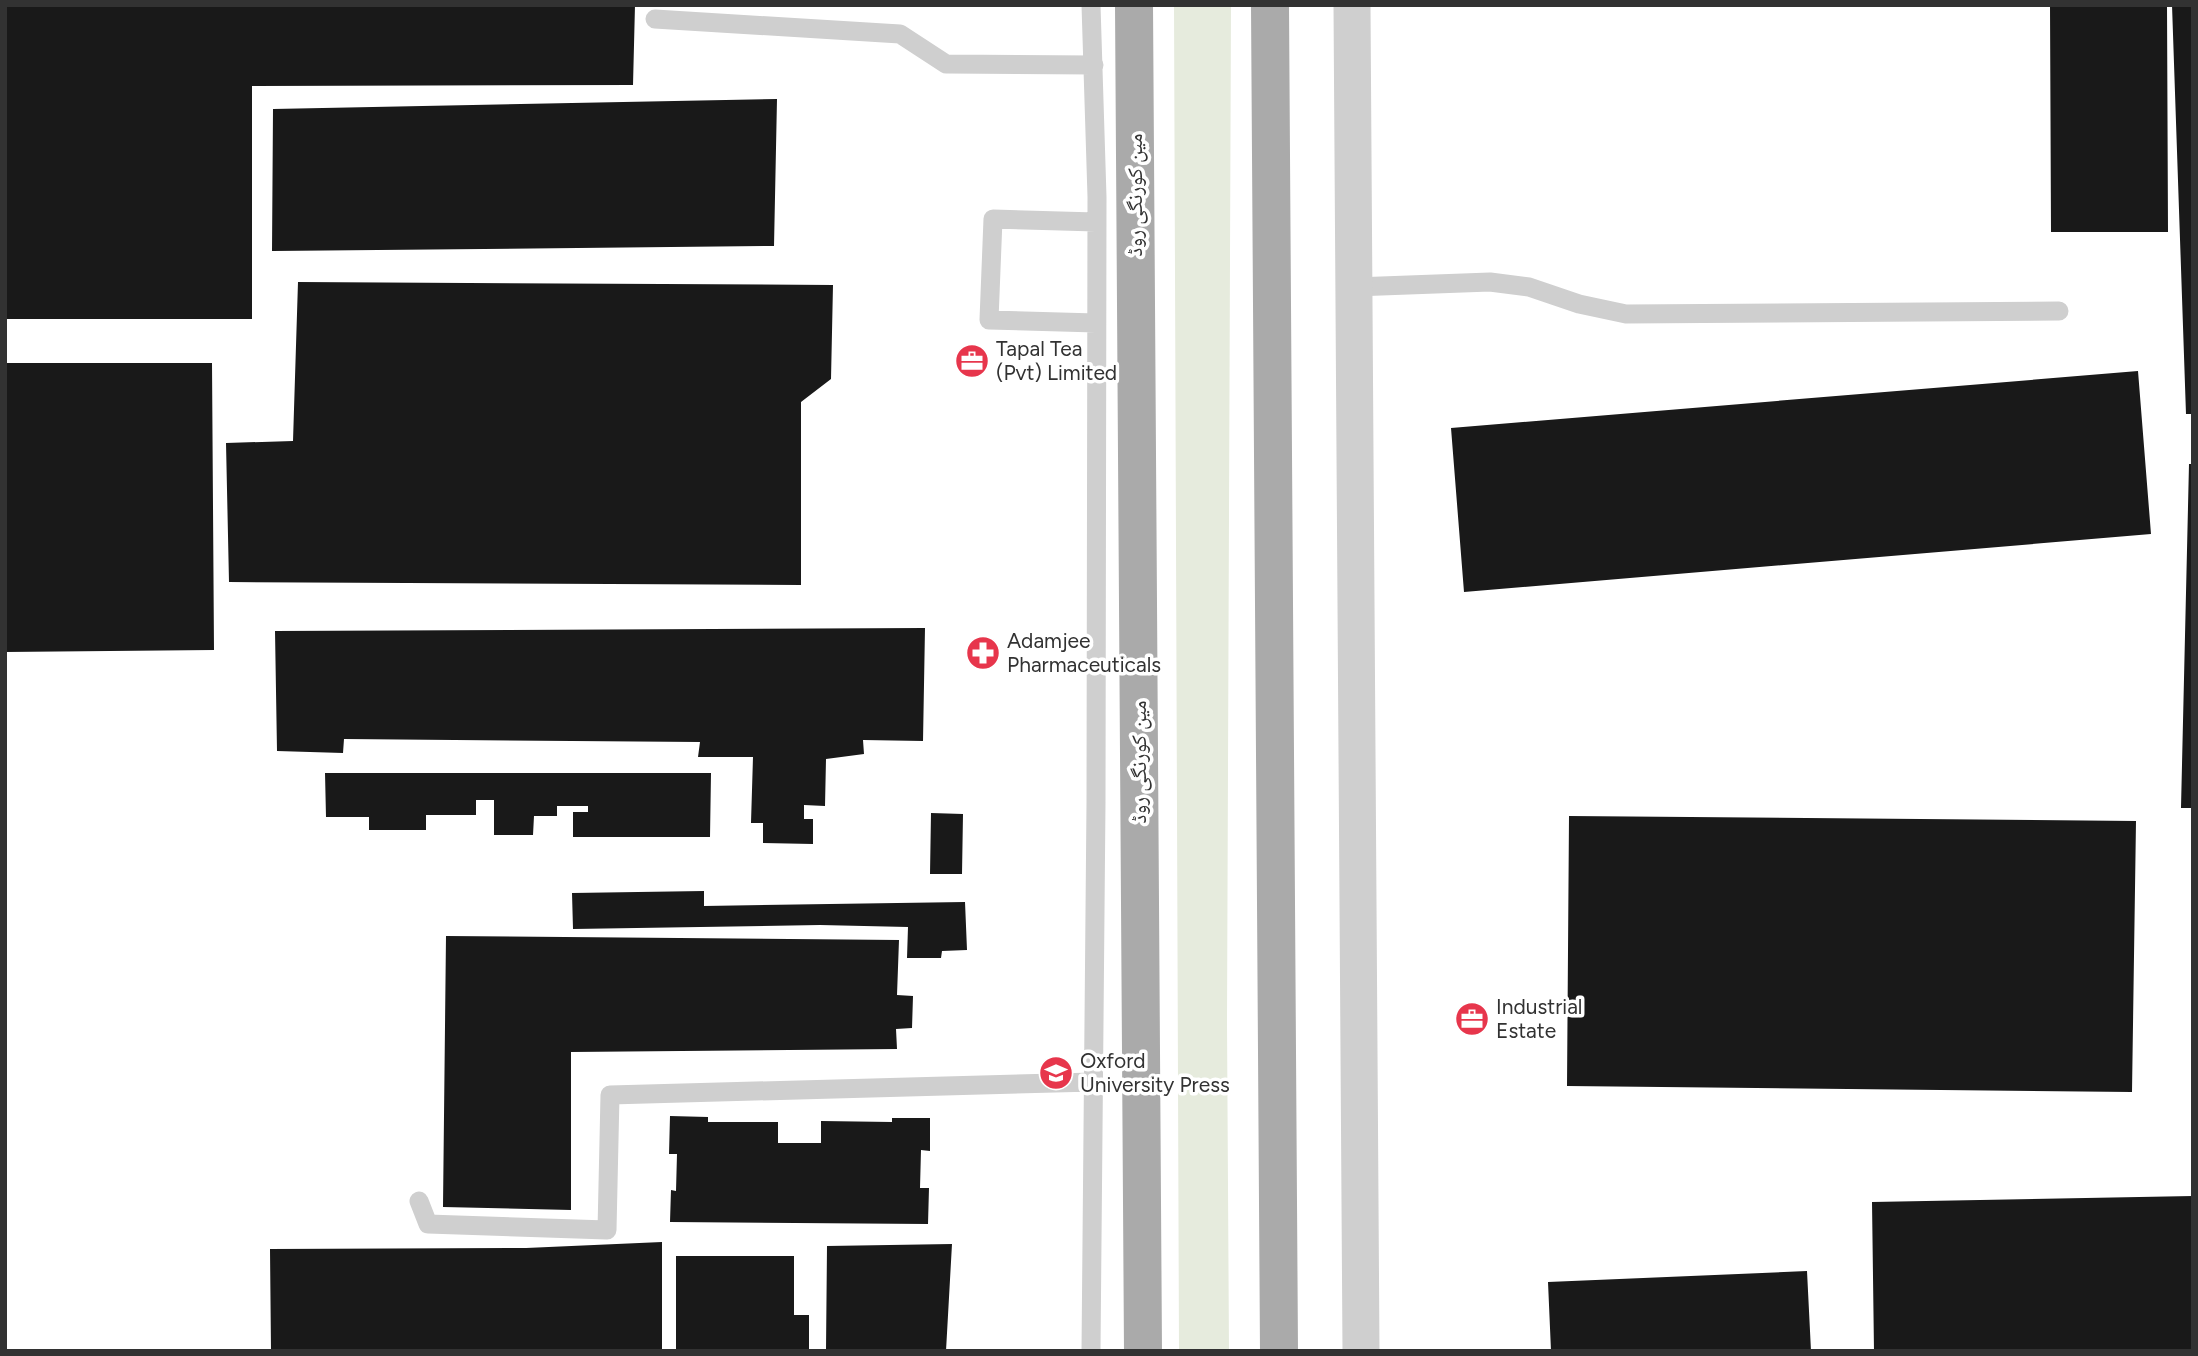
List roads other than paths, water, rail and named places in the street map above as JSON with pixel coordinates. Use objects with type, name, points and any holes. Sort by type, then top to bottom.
[{"type":"main road","name":"مین کورنگی روڈ","points":[[1134,5],[1143,1351]]},
{"type":"main road","points":[[1270,5],[1279,1351]]},
{"type":"street","points":[[1352,5],[1361,1351]]},
{"type":"lane","points":[[1091,5],[1096,222],[1091,1351]]},
{"type":"lane","points":[[655,19],[900,34],[946,65],[1094,65]]},
{"type":"lane","points":[[1096,222],[993,219],[989,320],[1096,323]]},
{"type":"lane","points":[[1354,287],[1490,282],[1529,287],[1579,304],[1626,314],[2059,311]]},
{"type":"lane","points":[[419,1201],[429,1224],[607,1230],[610,1095],[1094,1082]]},
{"type":"place","name":"Tapal Tea (Pvt) Limited","points":[[972,361]]},
{"type":"place","name":"Adamjee Pharmaceuticals","points":[[983,653]]},
{"type":"place","name":"Industrial Estate","points":[[1472,1019]]},
{"type":"place","name":"Oxford University Press","points":[[1056,1073]]}]
